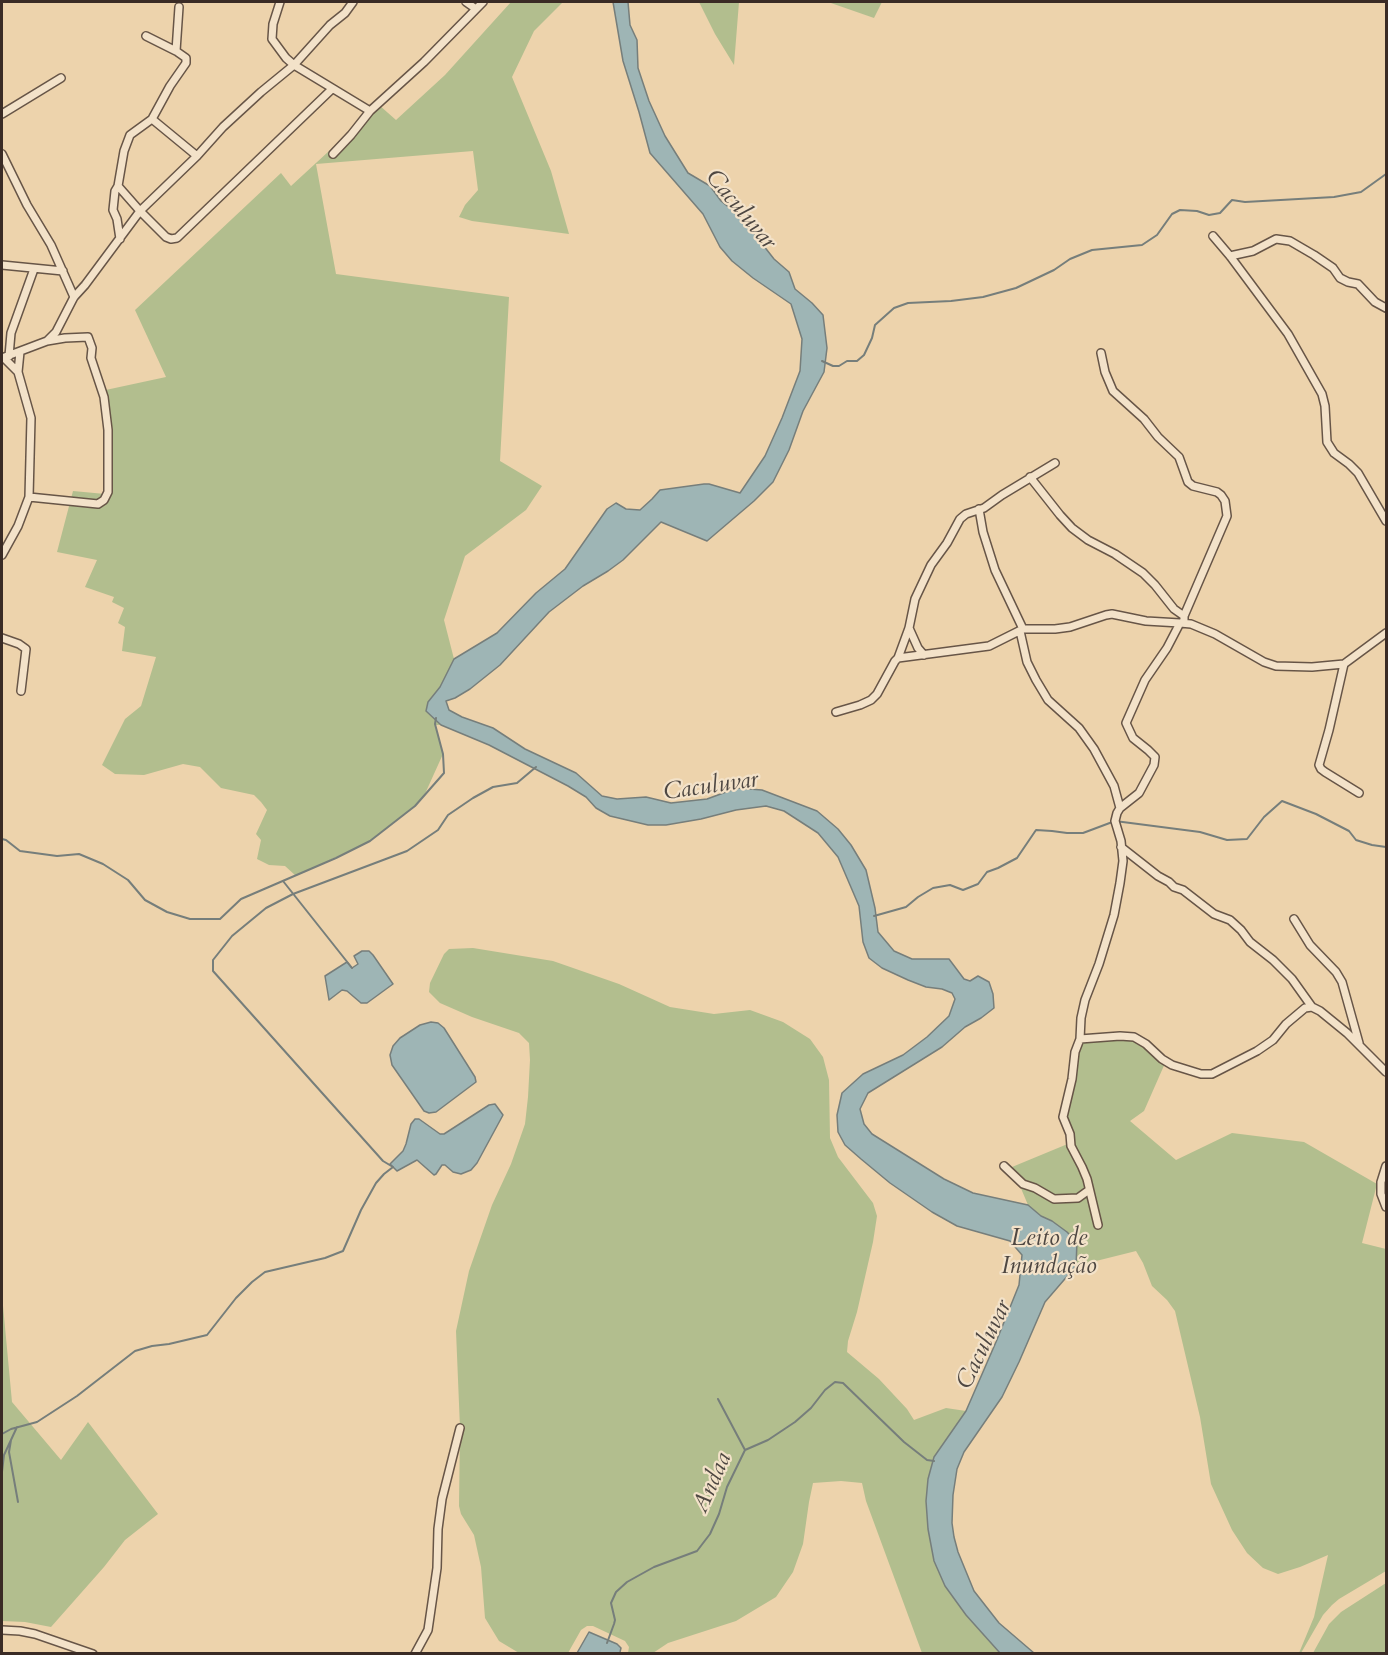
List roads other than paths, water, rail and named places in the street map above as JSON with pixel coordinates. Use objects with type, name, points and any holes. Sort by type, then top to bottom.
[{"type":"street","points":[[280,2],[273,24],[272,39],[286,58],[370,111]]},
{"type":"street","points":[[47,341],[56,332],[74,297],[140,211],[223,127],[294,65],[353,2]]},
{"type":"street","points":[[466,2],[476,9]]},
{"type":"street","points":[[333,154],[370,111],[424,62],[483,2]]},
{"type":"street","points":[[176,51],[178,7]]},
{"type":"street","points":[[120,239],[113,210],[124,150],[130,135],[152,119],[186,63],[186,58],[176,51],[146,36]]},
{"type":"street","points":[[2,114],[62,78]]},
{"type":"street","points":[[118,186],[166,237],[177,238],[333,89]]},
{"type":"street","points":[[152,119],[196,156]]},
{"type":"street","points":[[2,153],[27,205],[51,245],[74,297]]},
{"type":"street","points":[[1213,236],[1288,334],[1322,394],[1327,442],[1334,453],[1358,473],[1386,521]]},
{"type":"street","points":[[1230,256],[1253,250],[1276,239],[1290,241],[1334,268],[1340,278],[1358,284],[1375,302],[1386,308]]},
{"type":"street","points":[[2,265],[63,271]]},
{"type":"street","points":[[5,358],[11,333],[34,269]]},
{"type":"street","points":[[5,358],[47,341],[88,337],[92,348],[91,358],[104,397],[108,430],[108,492],[104,500],[98,504],[29,497]]},
{"type":"street","points":[[2,555],[18,526],[29,497],[31,418],[18,372],[20,352]]},
{"type":"street","points":[[1098,1225],[1082,1167],[1071,1146],[1070,1134],[1063,1117],[1072,1079],[1075,1052],[1080,1039],[1085,1000],[1114,915],[1120,884],[1123,861],[1115,820],[1120,808],[1139,793],[1154,765],[1155,757],[1133,738],[1126,723],[1145,680],[1183,620],[1227,516],[1225,501],[1221,495],[1193,486],[1188,482],[1179,458],[1144,419],[1113,391],[1105,372],[1101,353]]},
{"type":"street","points":[[5,358],[18,372]]},
{"type":"street","points":[[836,712],[871,700],[877,694],[898,658],[909,628],[915,599],[931,565],[947,543],[960,519],[966,514],[984,508],[1055,463]]},
{"type":"street","points":[[1030,477],[1072,528],[1143,573],[1183,620]]},
{"type":"street","points":[[1376,504],[1386,509]]},
{"type":"street","points":[[979,509],[982,532],[995,570],[1022,630],[1027,662],[1048,699],[1080,728],[1094,749],[1114,786],[1120,808]]},
{"type":"street","points":[[898,658],[989,646],[1022,630],[1070,627],[1112,614],[1146,621],[1183,620],[1276,666],[1312,667],[1344,664],[1386,633]]},
{"type":"street","points":[[909,628],[918,648],[924,655]]},
{"type":"street","points":[[2,638],[26,649],[21,691]]},
{"type":"street","points":[[1344,664],[1319,765],[1325,772],[1359,793]]},
{"type":"street","points":[[1121,847],[1158,876],[1183,890],[1214,914],[1230,920],[1250,942],[1292,979],[1312,1007],[1320,1011],[1360,1046],[1386,1072]]},
{"type":"street","points":[[1294,919],[1308,942],[1336,972],[1342,982],[1360,1046]]},
{"type":"street","points":[[1080,1039],[1120,1036],[1134,1038],[1146,1044],[1172,1065],[1201,1074],[1212,1074],[1257,1051],[1273,1040],[1286,1024],[1305,1008],[1312,1007]]},
{"type":"street","points":[[1004,1166],[1023,1184],[1054,1199],[1078,1198],[1089,1190]]},
{"type":"street","points":[[1386,1166],[1381,1182],[1381,1194],[1386,1207]]},
{"type":"street","points":[[416,1653],[428,1630],[437,1568],[438,1529],[442,1499],[460,1428]]},
{"type":"street","points":[[2,1630],[21,1630],[93,1653]]},
{"type":"water","name":"Leito de Inundação","points":[[613,2],[628,2],[630,25],[637,40],[638,68],[649,101],[665,136],[688,173],[710,186],[721,201],[742,218],[774,259],[789,272],[795,289],[823,315],[827,348],[824,372],[803,411],[789,450],[773,482],[754,501],[707,541],[661,522],[623,560],[549,612],[500,665],[470,689],[446,701],[449,710],[493,728],[525,749],[576,773],[602,796],[617,799],[646,797],[671,803],[707,799],[737,788],[762,790],[817,811],[838,829],[866,870],[878,932],[894,951],[912,959],[949,959],[964,979],[970,981],[978,976],[989,982],[994,1008],[965,1027],[942,1047],[868,1093],[860,1109],[864,1124],[872,1134],[944,1179],[973,1193],[1028,1205],[1067,1232],[1077,1242],[1076,1266],[1045,1302],[1002,1397],[964,1452],[957,1469],[953,1495],[954,1537],[974,1591],[999,1623],[1034,1653],[1000,1653],[966,1615],[945,1586],[934,1561],[926,1501],[928,1479],[934,1457],[966,1411],[1019,1285],[1022,1255],[1010,1241],[957,1226],[932,1212],[890,1183],[861,1159],[845,1145],[838,1132],[837,1115],[842,1093],[863,1074],[903,1055],[927,1037],[949,1016],[955,999],[952,993],[908,980],[882,968],[869,958],[863,942],[859,906],[838,857],[818,833],[784,811],[766,806],[666,825],[648,825],[610,816],[568,786],[489,745],[441,725],[426,711],[428,702],[440,687],[454,659],[497,633],[536,593],[565,569],[607,509],[616,503],[626,509],[640,510],[660,490],[704,484],[740,493],[765,456],[800,371],[802,339],[791,304],[732,261],[720,247],[703,214],[650,153],[623,61]]},
{"type":"water","points":[[362,951],[369,951],[373,955],[393,984],[367,1003],[361,1003],[347,991],[342,990],[329,1000],[325,976],[347,962],[352,968],[358,964],[354,956]]},
{"type":"water","points":[[438,1023],[444,1028],[476,1082],[436,1112],[429,1113],[424,1111],[392,1065],[390,1055],[393,1046],[400,1038],[420,1025]]},
{"type":"water","points":[[495,1104],[503,1115],[471,1170],[461,1174],[442,1165],[434,1175],[417,1160],[397,1171],[390,1164],[403,1151],[411,1124],[415,1119],[419,1119],[440,1134],[444,1134],[489,1105]]},
{"type":"water","points":[[589,1632],[617,1644],[621,1648],[619,1654],[577,1653]]},
{"type":"waterway","points":[[822,361],[833,366],[839,366],[847,361],[857,361],[864,355],[875,325],[894,308],[908,303],[983,297],[1016,288],[1092,250],[1142,245],[1157,235],[1172,214],[1180,210],[1197,211],[1209,215],[1220,213],[1232,200],[1245,202],[1334,197],[1361,192],[1386,174]]},
{"type":"waterway","points":[[2,839],[20,851],[57,856],[79,854],[103,864],[128,880],[145,900],[167,912],[190,919],[220,919],[241,899],[370,841],[415,806],[444,773],[443,754],[435,724],[436,718]]},
{"type":"waterway","points":[[2,1434],[11,1429],[37,1422],[77,1396],[135,1351],[207,1335],[236,1298],[265,1272],[325,1258],[343,1251],[376,1183],[393,1167],[383,1161],[213,971],[213,960],[232,936],[266,908],[293,894],[407,851],[438,830],[448,815],[473,798],[493,787],[517,783],[536,767]]},
{"type":"waterway","points":[[874,916],[906,907],[933,888],[950,885],[963,890],[978,884],[987,872],[1017,858],[1036,830],[1083,833],[1115,821],[1200,832],[1227,840],[1247,839],[1264,817],[1282,801],[1316,814],[1349,831],[1356,840],[1386,847]]},
{"type":"waterway","points":[[283,881],[352,968]]},
{"type":"waterway","name":"Andaa","points":[[607,1643],[615,1620],[611,1603],[616,1592],[627,1582],[654,1567],[697,1551],[710,1534],[727,1487],[745,1450],[768,1440],[795,1422],[835,1382],[843,1383],[904,1442],[927,1460],[934,1461]]},
{"type":"waterway","points":[[718,1399],[745,1450]]},
{"type":"waterway","points":[[2,1472],[4,1455],[17,1427]]},
{"type":"waterway","points":[[11,1440],[9,1452],[18,1502]]},
{"type":"water label","name":"Caculuvar","points":[[740,210]]},
{"type":"water label","name":"Caculuvar","points":[[711,787]]},
{"type":"water label","name":"Caculuvar","points":[[985,1345]]}]
